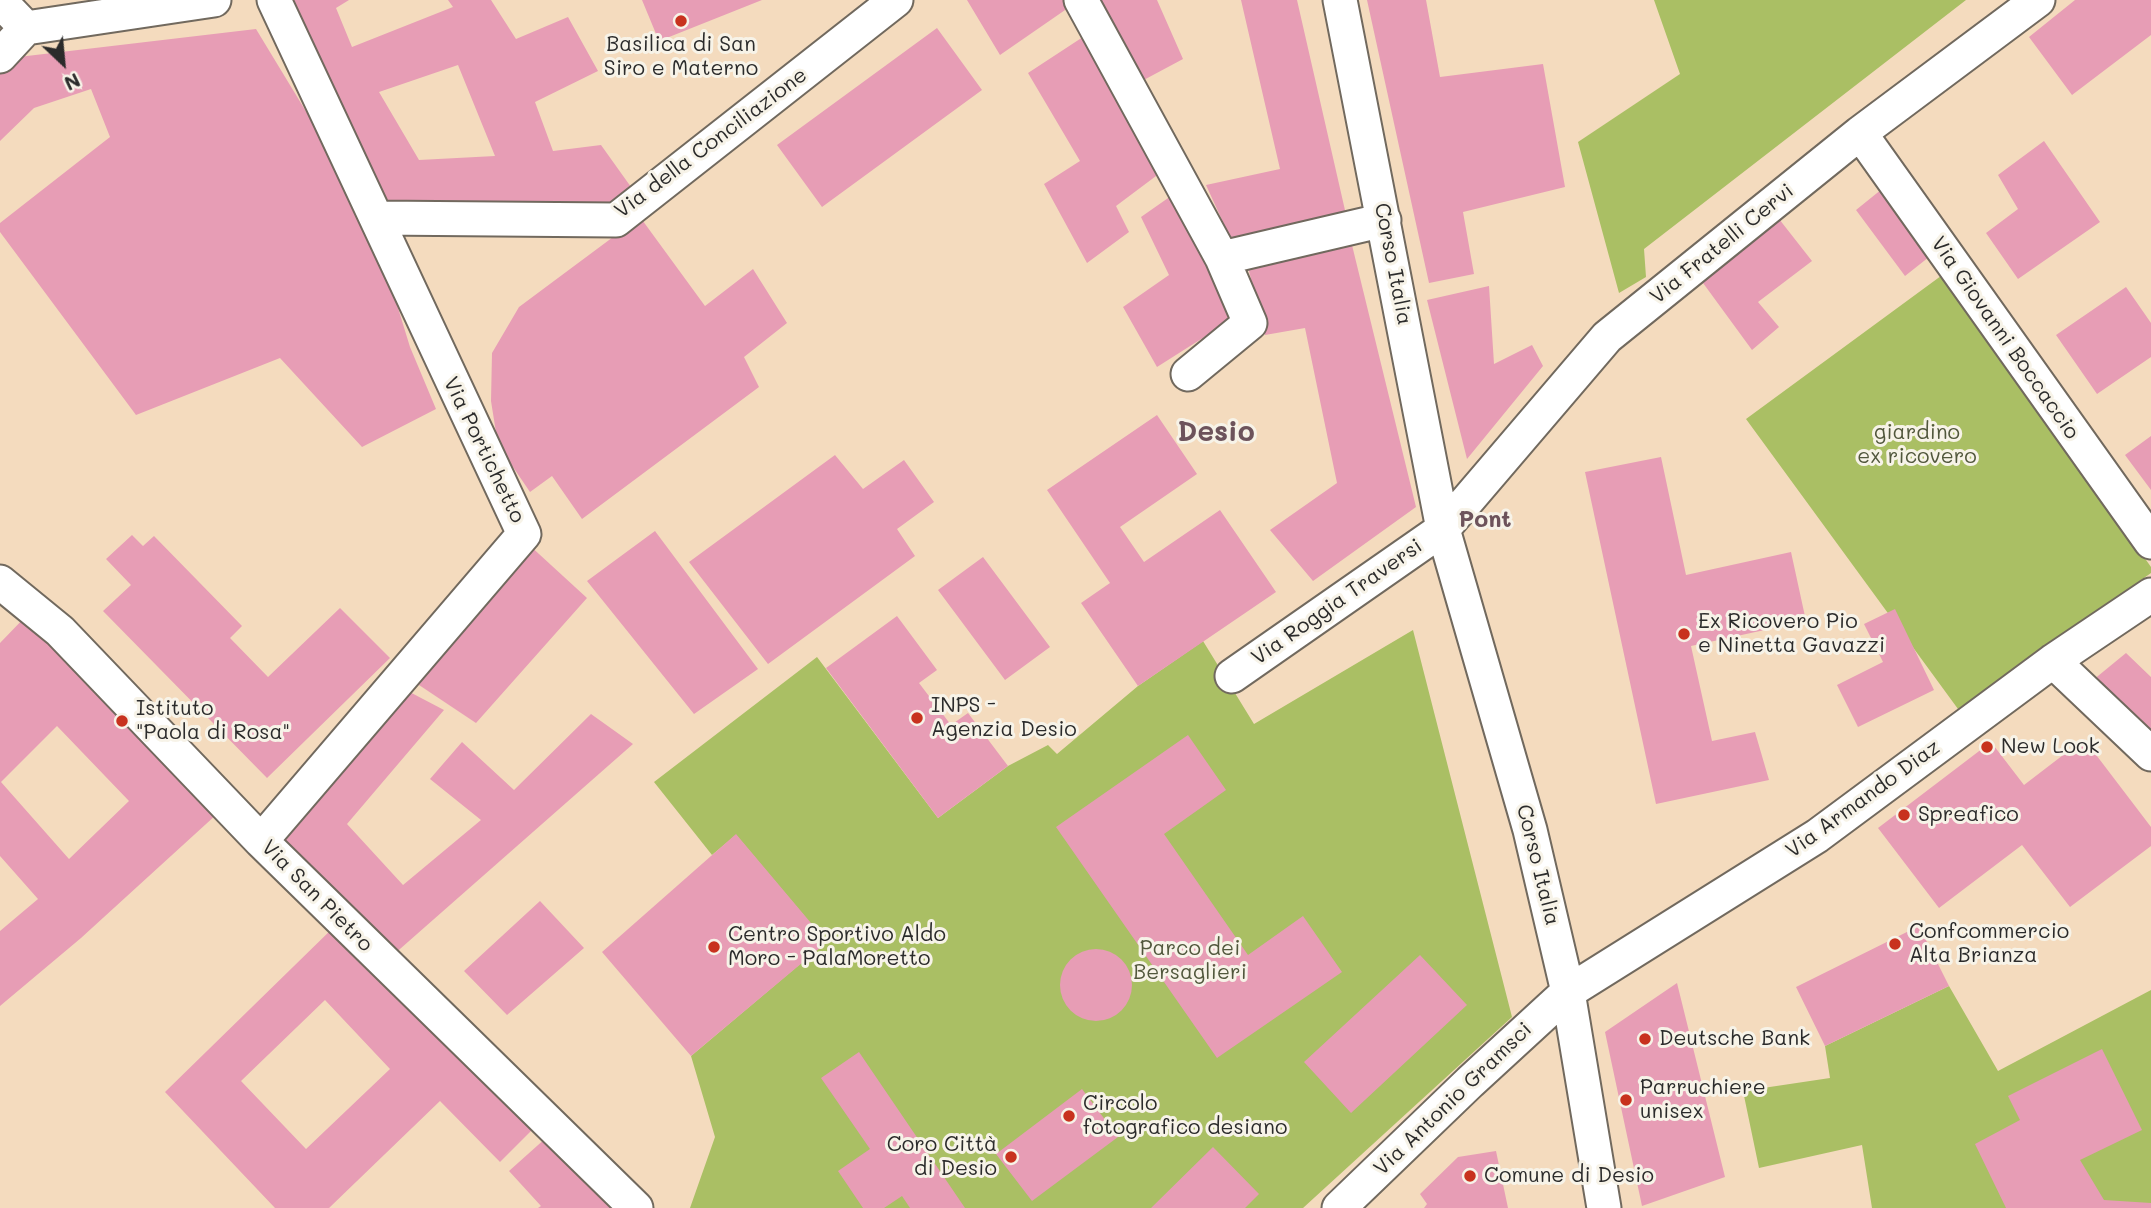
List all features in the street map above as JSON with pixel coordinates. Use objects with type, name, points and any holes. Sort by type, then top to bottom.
[{"type":"street","points":[[0,56],[26,29],[214,0]]},
{"type":"street","name":"Via Portichetto","points":[[261,841],[524,534],[274,0]]},
{"type":"street","name":"Via della Conciliazione","points":[[377,218],[616,220],[896,0]]},
{"type":"street","points":[[1081,0],[1222,258],[1250,323],[1188,374]]},
{"type":"street","name":"Corso Italia","points":[[1340,0],[1384,220],[1437,521],[1530,830],[1568,992],[1604,1208]]},
{"type":"street","name":"Via Fratelli Cervi","points":[[1437,521],[1607,337],[1860,133],[2038,0]]},
{"type":"street","points":[[0,1],[26,29]]},
{"type":"street","name":"Via Giovanni Boccaccio","points":[[1860,133],[2151,542]]},
{"type":"street","points":[[1222,258],[1384,220]]},
{"type":"street","name":"Via Roggia Traversi","points":[[1232,676],[1437,521]]},
{"type":"street","name":"Via San Pietro","points":[[0,582],[60,631],[261,841],[636,1208]]},
{"type":"street","name":"Via Armando Diaz","points":[[1568,992],[1817,836],[2053,661],[2151,595]]},
{"type":"street","points":[[2053,661],[2151,754]]},
{"type":"street","name":"Via Antonio Gramsci","points":[[1339,1208],[1568,992]]},
{"type":"green space","points":[[1654,0],[1966,0],[1644,249],[1646,277],[1619,293],[1578,142],[1680,74]]},
{"type":"green space","name":"giardino ex ricovero","points":[[1945,273],[2151,567],[2151,573],[1958,709],[1746,419]]},
{"type":"green space","name":"Parco dei Bersaglieri","points":[[1413,630],[1512,1017],[1303,1208],[690,1208],[715,1137],[691,1056],[826,942],[736,835],[712,855],[654,782],[817,657],[938,818],[1008,766],[1048,745],[1057,754],[1138,686],[1203,641],[1254,724]]},
{"type":"green space","points":[[1949,986],[1998,1071],[2151,990],[2151,1208],[1872,1208],[1862,1145],[1759,1168],[1743,1091],[1830,1078],[1825,1046]]},
{"type":"building","points":[[282,0],[349,0],[336,8],[352,47],[453,7],[448,0],[491,0],[516,39],[568,17],[598,71],[535,102],[553,151],[601,145],[631,187],[604,207],[382,212]],"holes":[[[458,65],[495,156],[419,160],[379,92]]]},
{"type":"building","name":"Basilica di San Siro e Materno","points":[[642,0],[762,0],[659,41]]},
{"type":"building","points":[[967,0],[1063,0],[1068,8],[1000,55]]},
{"type":"building","points":[[1094,0],[1157,0],[1183,59],[1140,82]]},
{"type":"building","points":[[1241,0],[1297,0],[1347,219],[1233,244],[1206,185],[1280,169]]},
{"type":"building","points":[[1367,0],[1426,0],[1440,77],[1543,64],[1565,187],[1463,212],[1474,274],[1429,283]]},
{"type":"building","points":[[2075,0],[2151,0],[2151,35],[2072,95],[2029,37]]},
{"type":"building","points":[[937,28],[982,90],[822,207],[777,145]]},
{"type":"building","points":[[256,29],[370,217],[410,347],[436,409],[362,447],[280,358],[136,415],[0,232],[0,223],[110,137],[91,89],[34,108],[0,141],[0,69],[10,58]]},
{"type":"building","points":[[1086,35],[1160,173],[1116,206],[1129,232],[1087,263],[1044,184],[1080,161],[1028,73]]},
{"type":"building","points":[[2044,141],[2100,222],[2018,279],[1986,233],[2018,209],[1998,175]]},
{"type":"building","points":[[1882,189],[1929,257],[1905,276],[1856,210]]},
{"type":"building","points":[[1171,196],[1239,315],[1157,367],[1123,307],[1169,275],[1141,217]]},
{"type":"building","points":[[1772,210],[1812,261],[1758,302],[1779,327],[1752,350],[1695,272]]},
{"type":"building","points":[[640,217],[705,306],[753,269],[787,323],[744,357],[759,387],[582,519],[552,476],[530,492],[498,445],[491,401],[492,353],[519,307]]},
{"type":"building","points":[[1351,241],[1416,507],[1313,581],[1270,530],[1337,483],[1305,328],[1265,335],[1247,263]]},
{"type":"building","points":[[1489,286],[1494,364],[1532,345],[1543,366],[1467,459],[1427,300]]},
{"type":"building","points":[[2126,287],[2151,323],[2151,357],[2097,394],[2056,335]]},
{"type":"building","points":[[1157,415],[1197,474],[1120,527],[1144,562],[1220,510],[1276,592],[1138,686],[1081,603],[1110,583],[1047,490]]},
{"type":"building","points":[[2151,436],[2151,490],[2125,455]]},
{"type":"building","points":[[835,455],[863,489],[904,460],[934,502],[897,529],[915,556],[768,664],[689,562]]},
{"type":"building","name":"Ex Ricovero Pio e Ninetta Gavazzi","points":[[1661,457],[1686,575],[1791,552],[1806,621],[1691,646],[1712,741],[1755,732],[1769,780],[1656,804],[1585,472]]},
{"type":"building","points":[[655,531],[758,669],[694,714],[587,581]]},
{"type":"building","points":[[132,535],[143,546],[154,536],[242,626],[230,638],[268,677],[340,608],[390,658],[267,778],[103,611],[131,585],[106,559]]},
{"type":"building","points":[[527,543],[587,598],[476,723],[410,679]]},
{"type":"building","points":[[983,557],[1050,647],[1005,680],[938,590]]},
{"type":"building","points":[[1895,609],[1934,690],[1858,727],[1837,685],[1883,662],[1864,624]]},
{"type":"building","points":[[28,614],[217,814],[81,938],[0,1006],[0,931],[38,899],[0,856],[0,643]],"holes":[[[57,726],[129,801],[69,859],[1,782]]]},
{"type":"building","points":[[897,616],[937,670],[919,683],[951,725],[968,713],[1008,766],[938,818],[826,668]]},
{"type":"building","points":[[2126,653],[2151,677],[2151,744],[2087,685]]},
{"type":"building","points":[[402,688],[444,710],[347,824],[403,885],[481,820],[430,779],[462,742],[514,790],[591,714],[633,744],[392,956],[271,840]]},
{"type":"building","points":[[1188,735],[1226,790],[1164,834],[1248,955],[1303,916],[1342,972],[1217,1058],[1056,827]]},
{"type":"building","points":[[2084,739],[2151,827],[2151,846],[2070,907],[2022,845],[1939,908],[1878,828],[1991,742],[2024,785]]},
{"type":"building","name":"Centro Sportivo Aldo Moro - PalaMoretto","points":[[736,834],[827,942],[691,1056],[602,952]]},
{"type":"building","points":[[540,901],[584,948],[507,1015],[464,971]]},
{"type":"building","points":[[337,924],[537,1125],[500,1162],[440,1101],[329,1208],[275,1208],[165,1092]],"holes":[[[325,1000],[390,1069],[306,1149],[241,1081]]]},
{"type":"building","points":[[1919,926],[1949,986],[1825,1046],[1796,987]]},
{"type":"building","points":[[1096,949],[1116,955],[1126,965],[1132,985],[1126,1005],[1116,1015],[1096,1021],[1076,1015],[1066,1005],[1060,985],[1066,965],[1076,955]]},
{"type":"building","points":[[1420,955],[1467,1005],[1351,1113],[1304,1062]]},
{"type":"building","points":[[1677,983],[1725,1177],[1642,1206],[1605,1032]]},
{"type":"building","points":[[2102,1049],[2142,1130],[2080,1160],[2104,1200],[2151,1203],[2151,1208],[2006,1208],[1975,1144],[2020,1120],[2008,1096]]},
{"type":"building","points":[[859,1052],[965,1208],[910,1208],[902,1196],[884,1208],[863,1208],[838,1171],[870,1149],[821,1078]]},
{"type":"building","points":[[1082,1089],[1118,1137],[1032,1201],[996,1154]]},
{"type":"building","points":[[547,1137],[618,1208],[538,1208],[541,1206],[509,1171]]},
{"type":"building","points":[[1213,1147],[1259,1194],[1245,1208],[1151,1208]]},
{"type":"building","name":"Comune di Desio","points":[[1496,1151],[1508,1208],[1424,1208],[1427,1204],[1420,1194],[1458,1157]]},
{"type":"place","name":"Basilica di San Siro e Materno","points":[[681,21]]},
{"type":"place","name":"Ex Ricovero Pio e Ninetta Gavazzi","points":[[1684,634]]},
{"type":"place","name":"INPS - Agenzia Desio","points":[[917,718]]},
{"type":"place","name":"Istituto \"Paola di Rosa\"","points":[[122,721]]},
{"type":"place","name":"New Look","points":[[1987,747]]},
{"type":"place","name":"Spreafico","points":[[1904,815]]},
{"type":"place","name":"Confcommercio Alta Brianza","points":[[1895,944]]},
{"type":"place","name":"Centro Sportivo Aldo Moro - PalaMoretto","points":[[714,947]]},
{"type":"place","name":"Deutsche Bank","points":[[1645,1039]]},
{"type":"place","name":"Parruchiere unisex","points":[[1626,1100]]},
{"type":"place","name":"Circolo fotografico desiano","points":[[1069,1116]]},
{"type":"place","name":"Coro Città di Desio","points":[[1011,1157]]},
{"type":"place","name":"Comune di Desio","points":[[1470,1176]]},
{"type":"district","name":"Desio","points":[[1216,432]]},
{"type":"district","name":"Pont","points":[[1485,520]]}]
